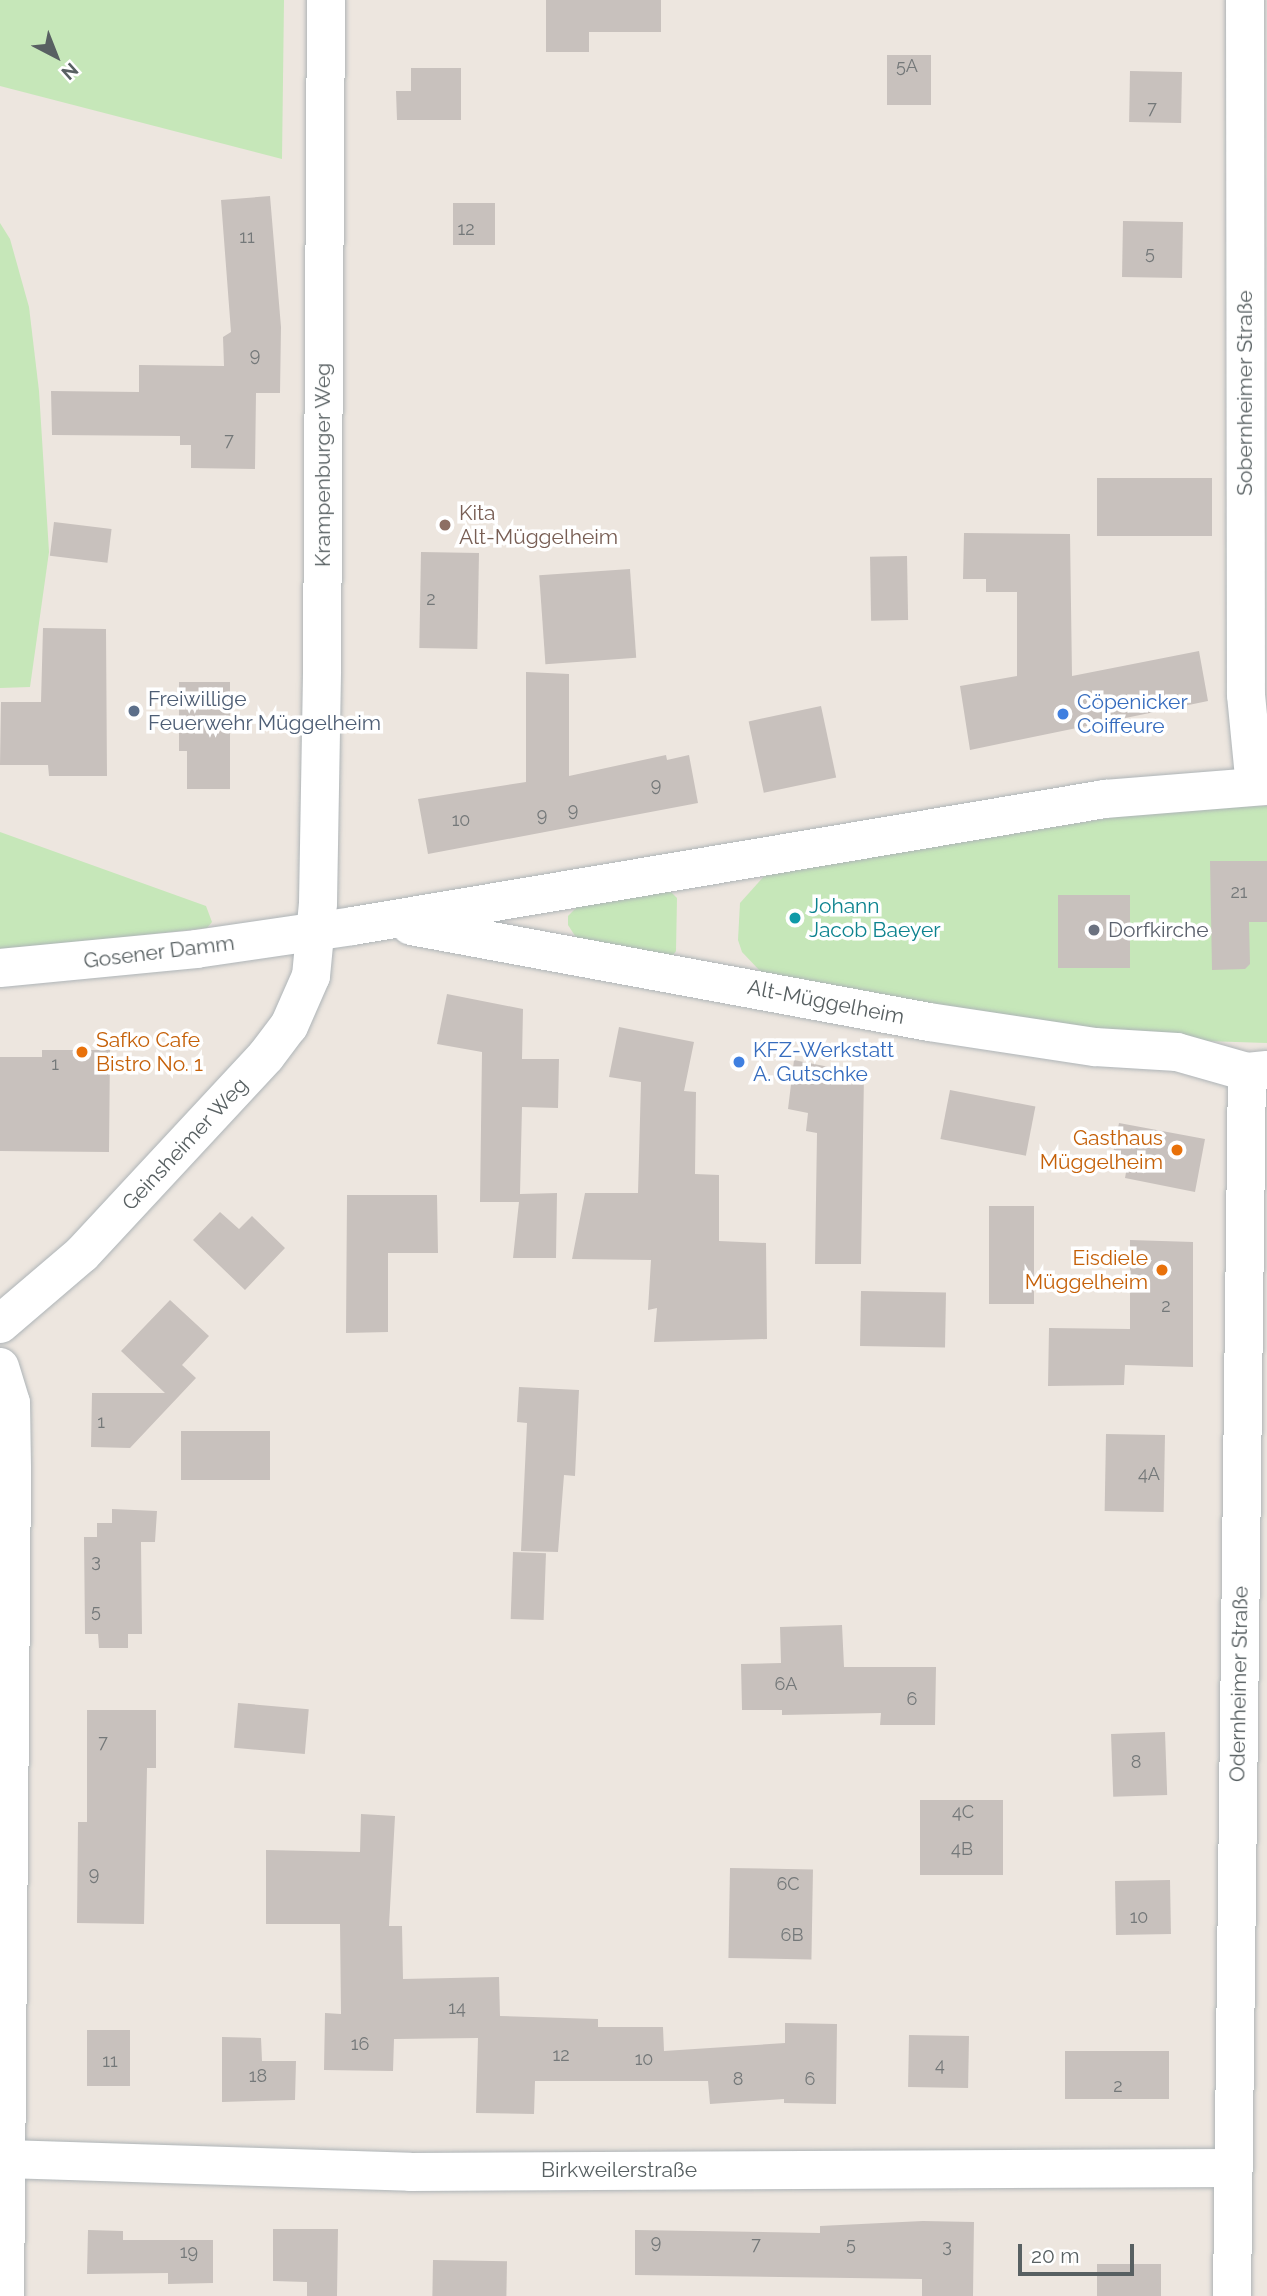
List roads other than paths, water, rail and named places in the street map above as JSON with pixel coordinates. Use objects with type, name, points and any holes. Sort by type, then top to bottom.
[{"type":"street","name":"Krampenburger Weg","points":[[317,931],[326,0]]},
{"type":"street","name":"Sobernheimer Straße","points":[[1245,0],[1246,695],[1261,786]]},
{"type":"street","name":"Alt-Müggelheim","points":[[317,931],[954,822],[1105,799],[1261,786]]},
{"type":"street","name":"Alt-Müggelheim","points":[[385,921],[953,1026],[1095,1047],[1177,1052],[1257,1071]]},
{"type":"street","name":"Gosener Damm","points":[[0,968],[195,949],[317,931]]},
{"type":"street","name":"Geinsheimer Weg","points":[[0,1324],[82,1254],[266,1056],[289,1026],[311,976],[317,931]]},
{"type":"street","name":"Odernheimer Straße","points":[[1232,2296],[1231,2168],[1257,1071]]},
{"type":"street","points":[[0,1367],[12,1403],[5,2296]]},
{"type":"street","name":"Birkweilerstraße","points":[[6,2159],[410,2172],[1231,2168]]},
{"type":"place","name":"Kita Alt-Müggelheim","points":[[445,525]]},
{"type":"place","name":"Freiwillige Feuerwehr Müggelheim","points":[[134,711]]},
{"type":"place","name":"Cöpenicker Coiffeure","points":[[1063,714]]},
{"type":"place","name":"Johann Jacob Baeyer","points":[[795,918]]},
{"type":"place","name":"Dorfkirche","points":[[1094,930]]},
{"type":"place","name":"Safko Cafe Bistro No. 1","points":[[82,1052]]},
{"type":"place","name":"KFZ-Werkstatt A. Gutschke","points":[[739,1062]]},
{"type":"place","name":"Gasthaus Müggelheim","points":[[1177,1150]]},
{"type":"place","name":"Eisdiele Müggelheim","points":[[1162,1270]]}]
